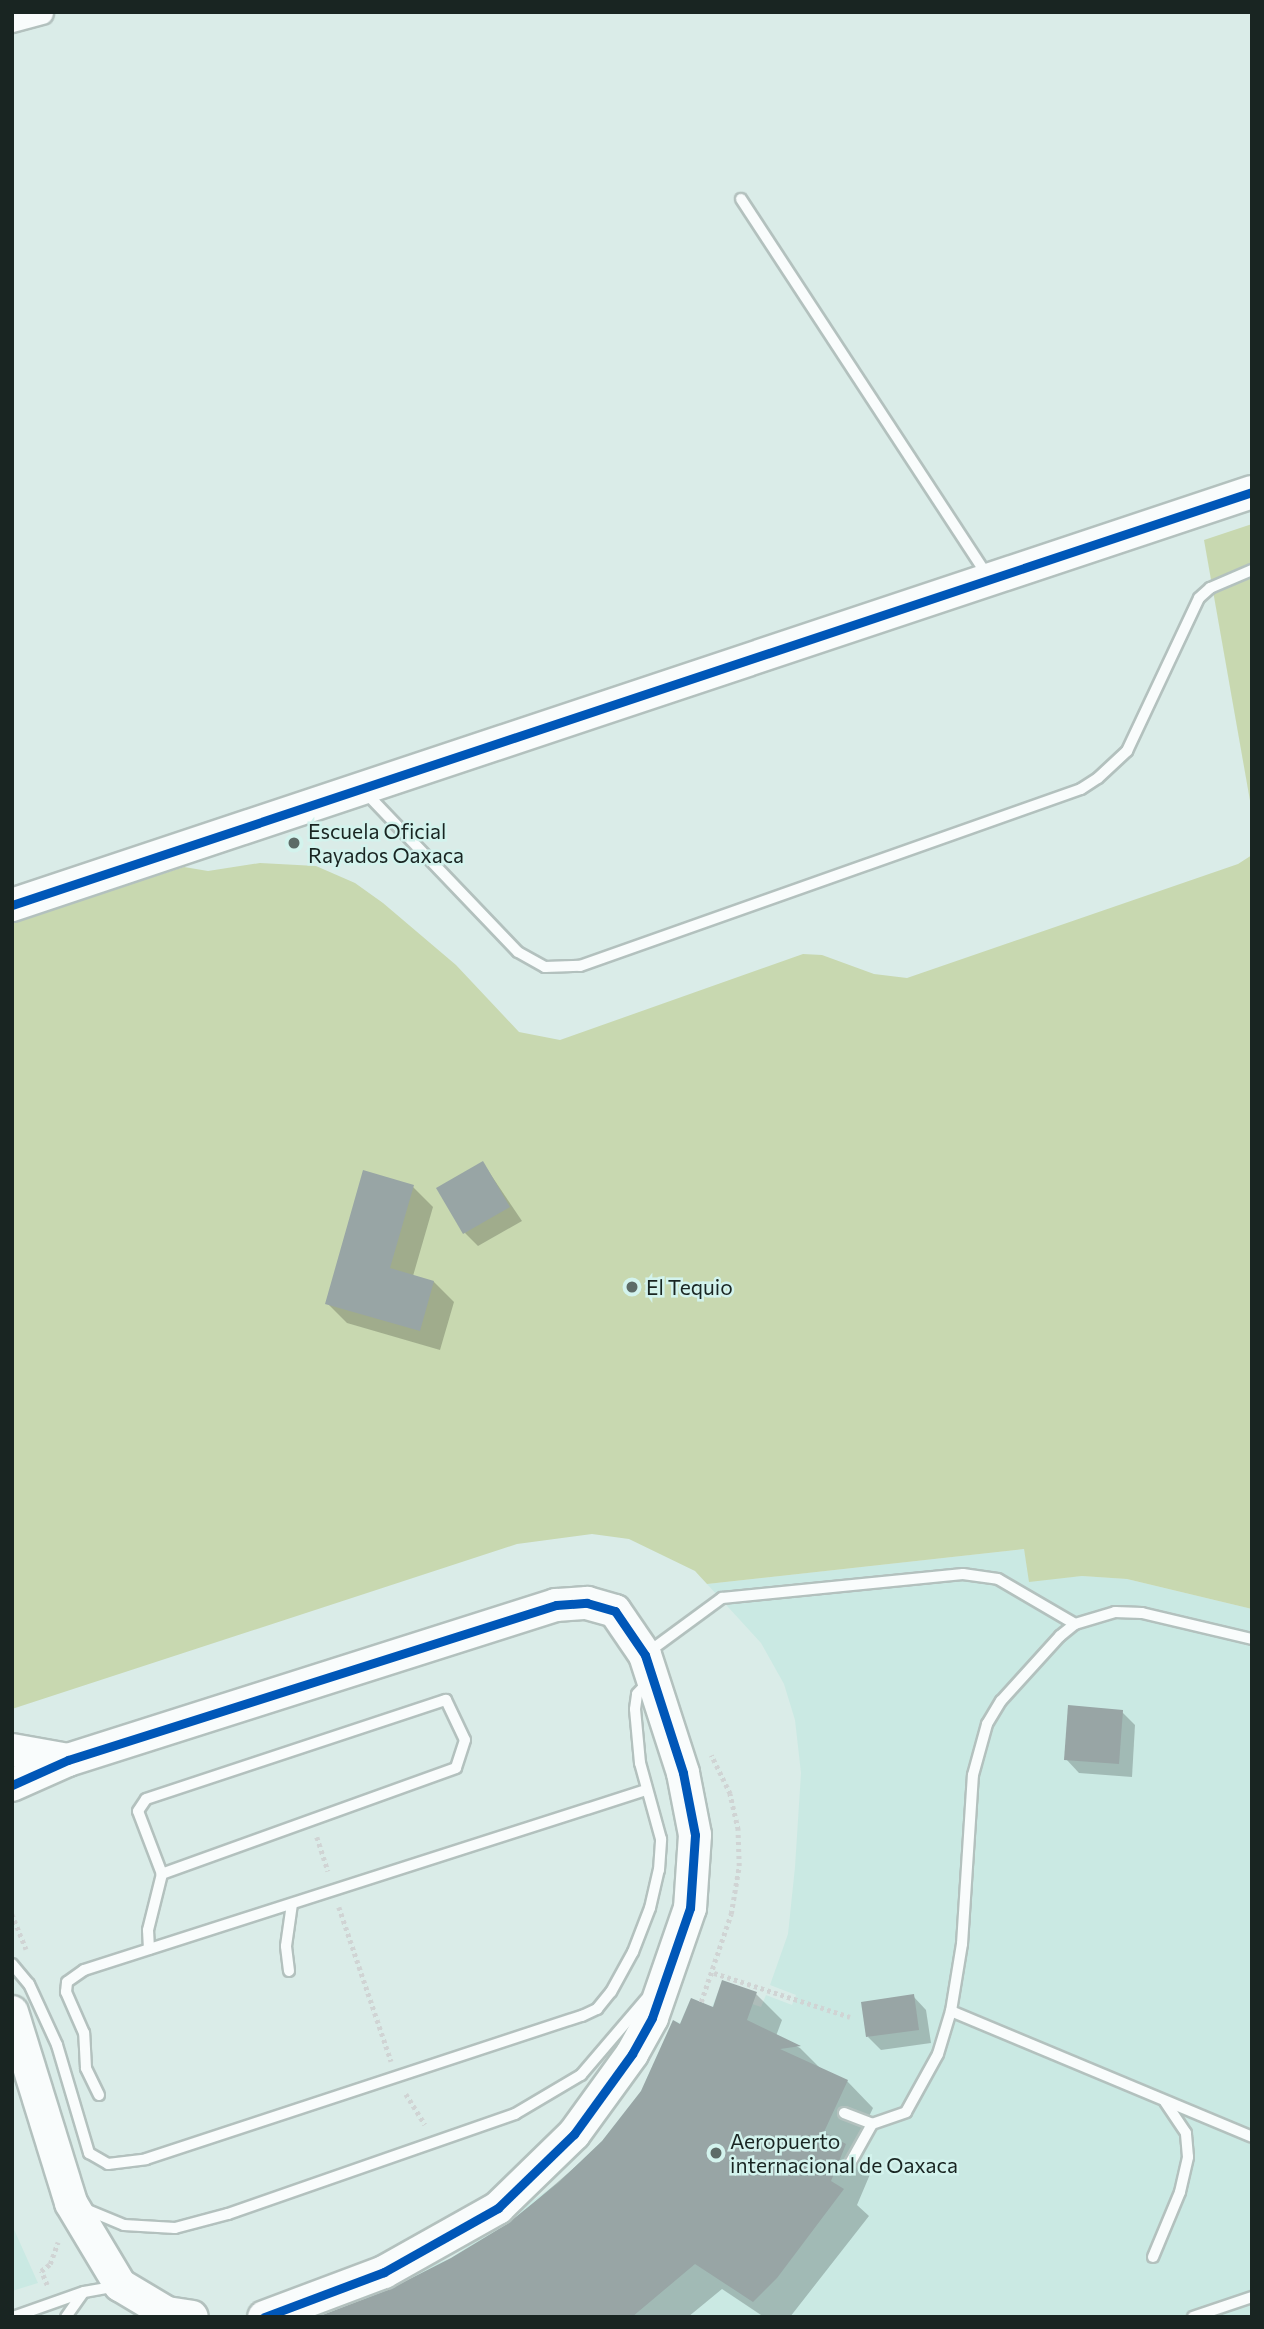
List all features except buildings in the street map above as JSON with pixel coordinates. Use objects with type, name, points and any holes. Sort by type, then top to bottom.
[{"type":"street","points":[[12,20],[41,12]]},
{"type":"street","points":[[12,905],[1252,492]]},
{"type":"street","points":[[12,1784],[68,1760],[556,1605],[587,1603],[615,1611],[649,1666],[683,1773],[695,1835],[690,1908],[652,2018],[609,2089],[574,2134],[498,2208],[384,2272],[264,2317]]},
{"type":"street","points":[[12,1750],[68,1760]]},
{"type":"street","points":[[12,2012],[71,2203],[120,2285],[167,2313],[192,2317]]},
{"type":"lane","points":[[741,199],[990,579]]},
{"type":"lane","points":[[363,790],[518,952],[545,967],[580,966],[1081,789],[1098,778],[1127,751],[1199,598],[1210,588],[1252,570]]},
{"type":"lane","points":[[12,1964],[29,1984],[57,2045],[89,2152],[108,2164],[146,2160],[582,2016],[604,2001],[632,1952],[650,1908],[659,1870],[661,1839],[646,1790],[635,1709],[637,1694],[649,1666],[722,1598],[963,1574],[998,1579],[1075,1624]]},
{"type":"lane","points":[[844,2113],[872,2124],[906,2112],[915,2101],[938,2054],[951,2011],[962,1944],[979,1745],[1001,1701],[1075,1624],[1115,1612],[1142,1613],[1252,1639]]},
{"type":"lane","points":[[149,1950],[148,1930],[162,1874],[138,1811],[146,1799],[446,1700],[465,1740],[456,1768],[162,1874]]},
{"type":"lane","points":[[99,2095],[86,2068],[84,2032],[68,2001],[67,1982],[85,1970],[646,1790]]},
{"type":"lane","points":[[289,1971],[286,1946],[292,1904]]},
{"type":"lane","points":[[71,2203],[124,2225],[175,2228],[228,2214],[515,2114],[580,2075],[664,1979]]},
{"type":"lane","points":[[951,2011],[1252,2137]]},
{"type":"lane","points":[[1153,2257],[1180,2192],[1188,2157],[1186,2133],[1163,2100]]},
{"type":"lane","points":[[848,2168],[872,2124]]},
{"type":"lane","points":[[13,2317],[84,2292],[120,2285]]},
{"type":"lane","points":[[66,2317],[84,2292]]},
{"type":"lane","points":[[1194,2317],[1252,2297]]},
{"type":"path","points":[[312,1822],[398,2077],[436,2141]]},
{"type":"path","points":[[714,1973],[850,2017]]},
{"type":"shaded area","points":[[1024,1549],[1030,1581],[1082,1576],[1127,1579],[1252,1609],[1252,2317],[334,2317],[331,2304],[451,2258],[558,2183],[602,2141],[641,2091],[673,2020],[680,2023],[691,1998],[712,2007],[718,1992],[761,2007],[766,1995],[792,2005],[796,1995],[770,1985],[788,1934],[795,1867],[801,1773],[795,1720],[784,1684],[761,1643],[707,1584]]},
{"type":"shaded area","points":[[12,2225],[38,2283],[12,2291]]},
{"type":"green space","points":[[1252,524],[1252,812],[1204,540]]},
{"type":"green space","name":"El Tequio","points":[[1252,855],[1252,1609],[1127,1579],[1082,1576],[1029,1582],[1024,1549],[707,1584],[695,1571],[629,1539],[592,1534],[517,1544],[12,1709],[12,922],[184,867],[208,871],[260,863],[316,866],[355,883],[383,903],[456,965],[519,1032],[560,1040],[803,954],[822,955],[874,974],[907,978],[1238,864]]},
{"type":"cycle path","points":[[12,905],[1252,492]]},
{"type":"cycle path","points":[[12,1785],[68,1760],[556,1605],[587,1603],[615,1611],[645,1655],[683,1773],[695,1835],[690,1908],[652,2018],[632,2054],[574,2134],[498,2208],[384,2272],[264,2317]]},
{"type":"place","name":"Escuela Oficial Rayados Oaxaca","points":[[294,843]]},
{"type":"place","name":"El Tequio","points":[[632,1287]]},
{"type":"place","name":"Aeropuerto internacional de Oaxaca","points":[[716,2153]]}]
